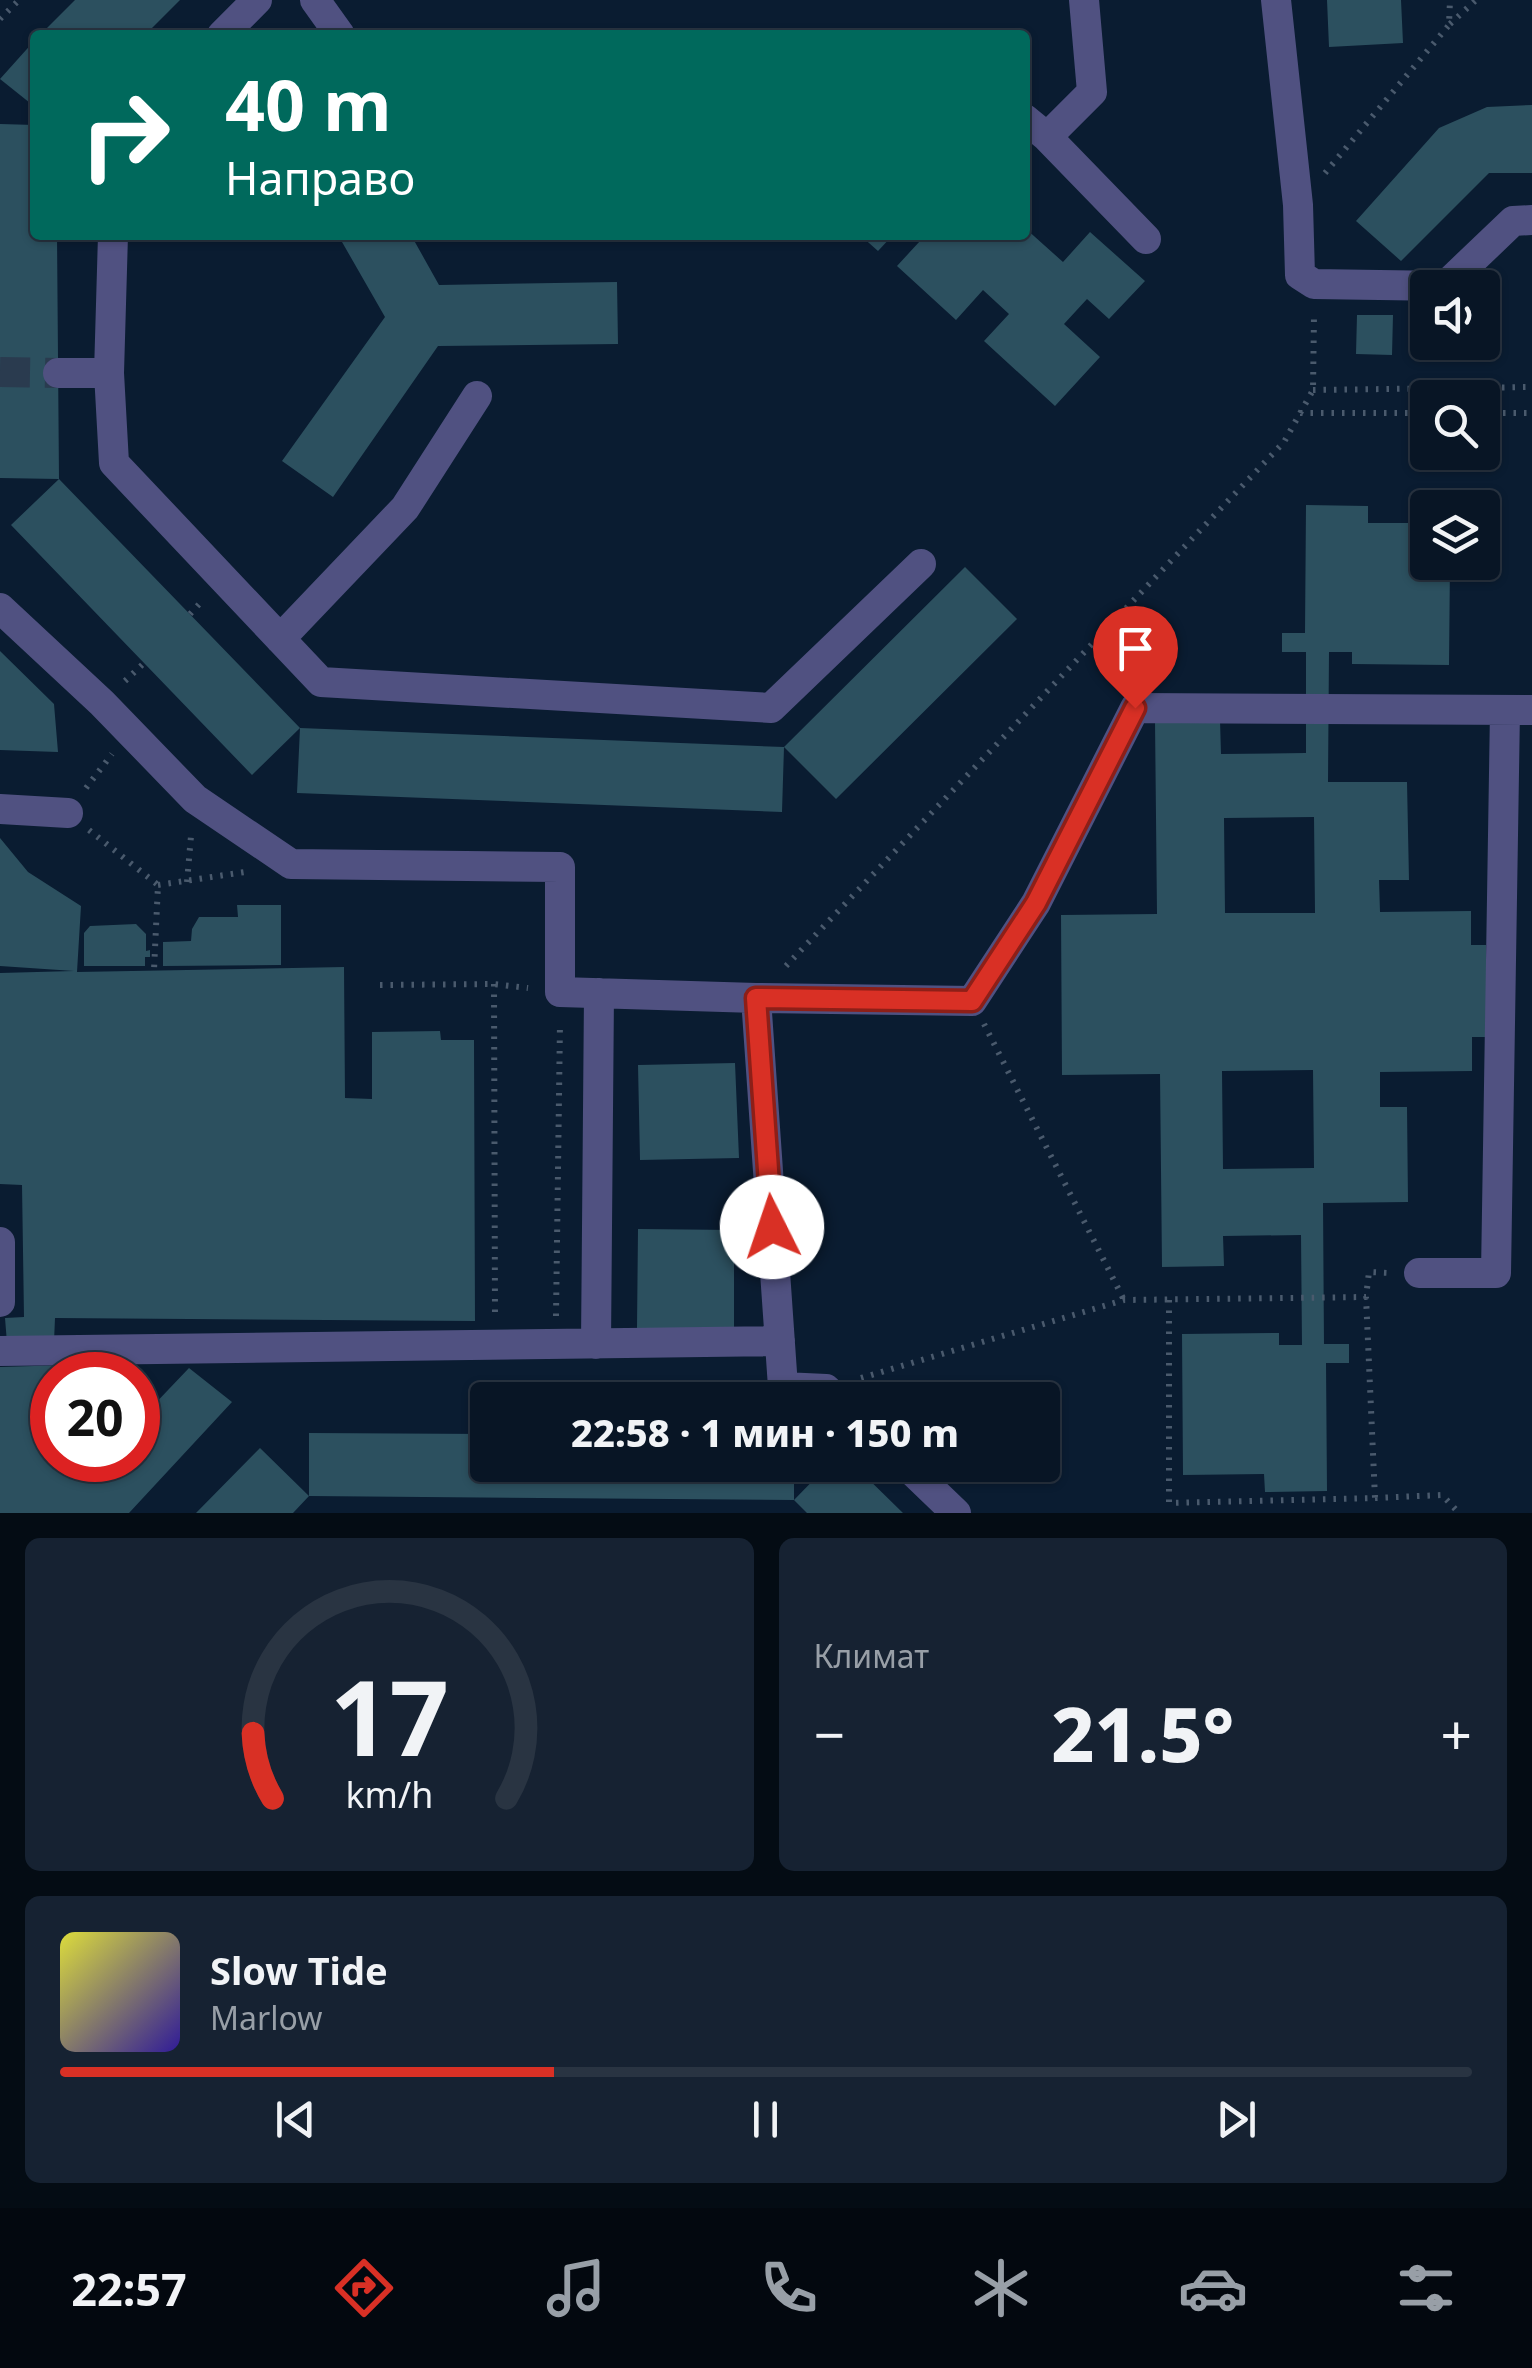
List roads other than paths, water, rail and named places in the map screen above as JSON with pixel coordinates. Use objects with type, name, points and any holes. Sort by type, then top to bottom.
[{"type":"lane","points":[[227,30],[257,0]]},
{"type":"lane","points":[[314,0],[336,30]]},
{"type":"lane","points":[[1084,0],[1092,92],[1036,128],[1146,239]]},
{"type":"lane","points":[[1276,0],[1298,205],[1300,275],[1314,284],[1445,286],[1513,222],[1532,220]]},
{"type":"lane","points":[[112,240],[109,373],[114,463],[321,682],[771,708],[921,564]]},
{"type":"lane","points":[[58,373],[109,373]]},
{"type":"lane","points":[[280,638],[405,508],[477,396]]},
{"type":"lane","points":[[0,608],[195,800],[291,864],[560,867],[560,992],[972,1001],[1036,903],[1135,708],[1518,710],[1496,1273],[1420,1273]]},
{"type":"lane","points":[[0,810],[68,813]]},
{"type":"lane","points":[[596,1344],[599,993]]},
{"type":"lane","points":[[756,998],[783,1382]]},
{"type":"lane","points":[[0,1242],[0,1302]]},
{"type":"lane","points":[[0,1351],[780,1341]]},
{"type":"lane","points":[[924,1482],[956,1513]]},
{"type":"tunnel","points":[[0,372],[58,373]]}]
